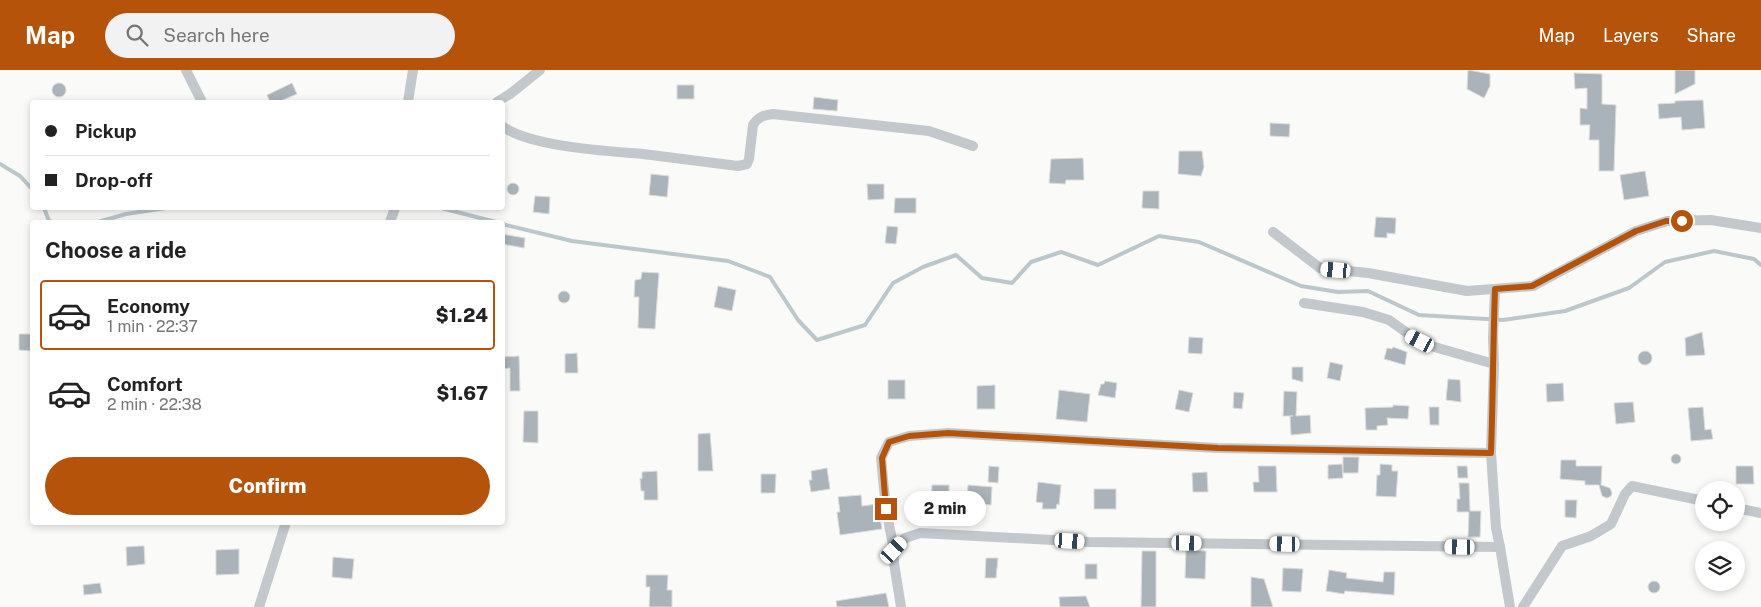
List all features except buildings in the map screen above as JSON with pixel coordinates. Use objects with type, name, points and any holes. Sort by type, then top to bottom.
[{"type":"street","points":[[186,70],[201,100]]},
{"type":"street","points":[[408,100],[412,70]]},
{"type":"street","points":[[500,100],[540,70]]},
{"type":"street","points":[[505,128],[524,137],[556,144],[738,166],[747,164],[756,121],[765,115],[773,114],[929,130],[973,146]]},
{"type":"street","points":[[1273,232],[1320,268],[1368,273],[1467,291],[1532,286],[1636,231],[1666,221],[1711,220],[1761,228]]},
{"type":"street","points":[[1495,289],[1491,453],[1496,528],[1510,607]]},
{"type":"street","points":[[1304,303],[1363,312],[1389,320],[1410,335],[1431,346],[1494,364]]},
{"type":"street","points":[[901,607],[894,563],[894,550],[886,509],[882,458],[889,442],[909,436],[948,433],[1218,448],[1491,453]]},
{"type":"street","points":[[1523,607],[1562,546],[1591,536],[1611,524],[1625,494],[1632,486],[1695,499]]},
{"type":"street","points":[[1745,510],[1761,513]]},
{"type":"street","points":[[259,607],[285,525]]},
{"type":"street","points":[[894,550],[905,538],[920,533],[1089,542],[1500,547]]},
{"type":"waterway","points":[[0,164],[20,176],[30,187]]},
{"type":"waterway","points":[[45,210],[49,220]]},
{"type":"waterway","points":[[105,220],[126,214],[153,210]]},
{"type":"waterway","points":[[449,210],[488,220]]},
{"type":"waterway","points":[[505,225],[572,241],[728,261],[770,277],[798,320],[817,340],[865,325],[893,283],[923,267],[956,255],[982,278],[1012,283],[1031,262],[1061,252],[1098,265],[1159,236],[1199,242],[1301,286],[1338,292],[1368,291],[1419,315],[1503,320],[1565,311],[1629,288],[1665,262],[1714,251],[1754,259],[1761,265]]},
{"type":"route","points":[[886,509],[882,458],[889,442],[909,436],[948,433],[1218,448],[1491,453],[1495,289],[1532,286],[1636,231],[1666,221],[1682,221]]}]
